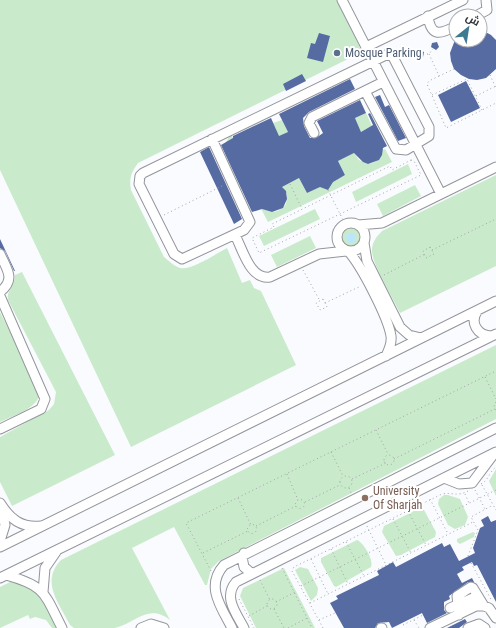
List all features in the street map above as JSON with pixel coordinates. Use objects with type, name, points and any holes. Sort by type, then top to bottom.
[{"type":"street","points":[[342,0],[441,194]]},
{"type":"street","points":[[366,47],[463,0]]},
{"type":"street","points":[[428,16],[431,28],[442,34],[448,31]]},
{"type":"street","points":[[212,139],[250,218],[247,228],[182,259],[174,254],[139,184],[140,176],[212,139],[372,60],[388,54],[392,56],[422,113],[430,130],[430,134],[416,145],[402,150],[393,146],[365,91]]},
{"type":"street","points":[[314,133],[309,123],[312,117],[383,82]]},
{"type":"street","points":[[235,235],[254,273],[260,277],[270,277],[319,254],[358,250],[382,223],[496,167]]},
{"type":"street","points":[[319,254],[345,224],[358,225],[382,223]]},
{"type":"street","points":[[358,225],[365,234],[365,257],[384,305],[391,336],[391,343],[386,356]]},
{"type":"street","points":[[337,235],[338,243],[359,265],[384,305],[404,332],[421,338]]},
{"type":"street","points":[[0,254],[10,277],[8,284],[0,292]]},
{"type":"street","points":[[0,296],[45,400],[41,409],[0,429]]},
{"type":"street","points":[[0,547],[496,301]]},
{"type":"street","points":[[478,310],[474,319],[477,329],[485,335],[494,335]]},
{"type":"street","points":[[3,576],[494,335]]},
{"type":"street","points":[[232,628],[215,594],[214,588],[216,575],[224,564],[496,428]]},
{"type":"street","points":[[444,478],[459,484],[472,483],[496,452]]},
{"type":"street","points":[[244,628],[230,601],[232,586],[236,582],[251,573],[496,452]]},
{"type":"street","points":[[0,503],[9,516],[14,520],[28,526],[42,526]]},
{"type":"street","points":[[0,503],[4,525],[0,541]]},
{"type":"street","points":[[43,592],[45,568],[48,561],[58,550]]},
{"type":"street","points":[[244,553],[242,562],[244,567],[251,573]]},
{"type":"street","points":[[3,576],[30,582],[43,592],[62,628]]},
{"type":"street","points":[[430,628],[478,596],[488,604],[496,618]]},
{"type":"street","points":[[455,610],[488,604]]},
{"type":"street","points":[[141,628],[151,624],[164,628]]},
{"type":"street","points":[[468,628],[479,624],[485,628]]},
{"type":"path","points":[[429,54],[433,49]]},
{"type":"path","points":[[423,54],[429,54]]},
{"type":"path","points":[[429,54],[439,76]]},
{"type":"path","points":[[454,69],[428,81],[427,84],[446,128],[496,103]]},
{"type":"path","points":[[475,96],[496,87],[490,75]]},
{"type":"path","points":[[432,95],[467,79],[482,110]]},
{"type":"path","points":[[411,160],[414,161],[421,175],[258,253],[252,238],[274,227],[272,224],[302,209],[390,166],[392,170],[411,160]]},
{"type":"path","points":[[156,218],[232,181]]},
{"type":"path","points":[[290,184],[302,209]]},
{"type":"path","points":[[328,190],[345,224]]},
{"type":"path","points":[[432,250],[434,254],[426,258],[423,251],[430,247],[432,250],[496,219]]},
{"type":"path","points":[[299,263],[320,301]]},
{"type":"path","points":[[323,299],[327,307],[320,310],[316,303],[320,301],[323,299]]},
{"type":"path","points":[[216,575],[212,572],[186,523],[496,371]]},
{"type":"path","points":[[485,376],[496,399]]},
{"type":"path","points":[[349,488],[352,480],[386,463],[391,464],[394,459],[496,410],[494,406],[496,402]]},
{"type":"path","points":[[376,430],[388,455],[392,456],[394,459]]},
{"type":"path","points":[[331,452],[343,476]]},
{"type":"path","points":[[386,463],[384,458],[388,455]]},
{"type":"path","points":[[478,486],[486,482],[492,470],[496,467]]},
{"type":"path","points":[[251,525],[256,526],[296,506],[298,500],[286,474]]},
{"type":"path","points":[[343,476],[349,477],[352,480]]},
{"type":"path","points":[[340,485],[339,481],[343,476]]},
{"type":"path","points":[[482,484],[496,510]]},
{"type":"path","points":[[340,485],[345,488],[349,488]]},
{"type":"path","points":[[296,506],[302,508],[304,502],[340,485]]},
{"type":"path","points":[[349,488],[354,498]]},
{"type":"path","points":[[324,628],[292,571],[293,568],[430,499],[448,493],[459,496],[474,488]]},
{"type":"path","points":[[301,586],[496,490]]},
{"type":"path","points":[[465,493],[469,503]]},
{"type":"path","points":[[238,497],[251,525]]},
{"type":"path","points":[[430,499],[448,534]]},
{"type":"path","points":[[298,500],[302,500],[304,502]]},
{"type":"path","points":[[468,556],[478,530],[471,517],[493,505]]},
{"type":"path","points":[[408,510],[426,546]]},
{"type":"path","points":[[363,518],[386,565]]},
{"type":"path","points":[[393,518],[411,553]]},
{"type":"path","points":[[310,603],[473,522]]},
{"type":"path","points":[[202,553],[248,531],[251,525]]},
{"type":"path","points":[[248,531],[250,533],[255,533],[257,530],[256,526]]},
{"type":"path","points":[[346,542],[364,576]]},
{"type":"path","points":[[331,549],[348,584]]},
{"type":"path","points":[[311,558],[328,594]]},
{"type":"path","points":[[471,563],[488,604]]},
{"type":"path","points":[[277,570],[282,568],[312,628]]},
{"type":"path","points":[[259,578],[270,601]]},
{"type":"path","points":[[276,602],[295,592]]},
{"type":"path","points":[[239,598],[254,628]]},
{"type":"path","points":[[248,616],[267,606],[266,603],[274,599],[276,602]]},
{"type":"path","points":[[267,606],[269,610],[274,608],[278,606],[276,602]]},
{"type":"path","points":[[274,608],[284,628]]},
{"type":"path","points":[[319,620],[335,613]]},
{"type":"path","points":[[403,625],[423,615]]},
{"type":"path","points":[[288,628],[308,618]]},
{"type":"path","points":[[414,619],[419,628]]},
{"type":"green space","points":[[0,0],[338,0],[361,50],[354,56],[138,163],[130,179],[131,190],[164,257],[176,266],[185,268],[204,261],[227,248],[242,283],[250,280],[254,288],[261,291],[296,365],[131,447],[0,170]]},
{"type":"green space","points":[[366,113],[372,126],[361,132],[355,118]]},
{"type":"green space","points":[[282,120],[288,132],[251,150],[276,129],[273,123]]},
{"type":"green space","points":[[231,134],[260,192],[262,208],[272,212],[278,211],[286,204],[287,194],[282,187],[299,178],[307,193],[345,175],[338,161],[354,153],[359,160],[368,164],[378,160],[381,156],[382,150],[385,149],[392,162],[268,222],[226,142]]},
{"type":"green space","points":[[408,164],[412,174],[356,202],[352,192]]},
{"type":"green space","points":[[496,175],[496,266],[400,313],[375,264],[372,247],[377,237],[382,231]]},
{"type":"green space","points":[[415,185],[421,196],[383,216],[377,204]]},
{"type":"green space","points":[[315,209],[320,219],[264,246],[259,236]]},
{"type":"green space","points":[[351,227],[359,230],[362,238],[359,246],[351,249],[343,246],[340,238],[343,230]]},
{"type":"green space","points":[[310,236],[316,248],[277,267],[271,255]]},
{"type":"green space","points":[[22,272],[115,455],[12,506],[0,482],[0,437],[49,410],[54,404],[56,392],[8,300],[8,294],[14,282],[15,275]]},
{"type":"green space","points":[[0,312],[40,390],[36,402],[26,410],[0,422]]},
{"type":"green space","points":[[496,345],[496,419],[219,561],[211,569],[207,585],[205,585],[174,527],[132,548],[170,620],[155,613],[142,616],[115,628],[74,628],[70,625],[57,601],[52,584],[52,576],[55,568],[61,560]]},
{"type":"green space","points":[[496,469],[496,496],[489,481]]},
{"type":"green space","points":[[444,495],[460,499],[468,517],[465,525],[455,529],[448,525],[438,504],[439,499]]},
{"type":"green space","points":[[420,508],[424,510],[436,532],[435,537],[401,555],[396,556],[382,532],[384,526]]},
{"type":"green space","points":[[473,532],[475,533],[474,537],[460,544],[457,542],[457,539]]},
{"type":"green space","points":[[357,540],[363,544],[368,552],[372,564],[371,567],[336,587],[334,586],[321,562],[321,558]]},
{"type":"green space","points":[[300,567],[308,569],[318,588],[317,595],[311,601],[295,570]]},
{"type":"green space","points":[[284,568],[315,628],[256,628],[240,596],[243,588]]},
{"type":"green space","points":[[12,581],[30,586],[36,591],[45,604],[56,628],[52,628],[46,620],[35,617],[30,619],[28,615],[0,628],[0,587]]},
{"type":"water","points":[[349,233],[353,233],[355,234],[355,242],[349,243],[346,240],[346,236]]},
{"type":"building","points":[[319,33],[330,36],[323,62],[307,58],[311,43],[315,44]]},
{"type":"building","points":[[488,33],[496,40],[496,69],[486,78],[477,80],[469,79],[454,69],[450,53],[452,48],[488,48]]},
{"type":"building","points":[[437,42],[439,47],[436,50],[431,47],[432,43]]},
{"type":"building","points":[[419,50],[424,52],[423,57],[418,57],[416,53]]},
{"type":"building","points":[[302,74],[306,81],[286,91],[283,84]]},
{"type":"building","points":[[350,79],[355,89],[309,112],[303,118],[304,126],[310,138],[316,138],[323,133],[317,121],[360,100],[366,113],[355,118],[361,132],[373,125],[368,114],[370,113],[387,146],[383,148],[382,155],[379,160],[368,164],[363,162],[354,153],[338,161],[345,175],[333,182],[328,190],[320,187],[307,193],[299,178],[282,187],[286,191],[287,199],[283,208],[272,212],[262,209],[252,212],[221,145],[233,138],[233,136],[271,118],[279,136],[288,132],[279,114]]},
{"type":"building","points":[[466,81],[480,108],[451,122],[438,95]]},
{"type":"building","points":[[380,95],[385,107],[389,105],[406,138],[398,141],[375,97]]},
{"type":"building","points":[[209,147],[242,219],[234,224],[200,152]]},
{"type":"building","points":[[0,239],[15,271],[5,251],[0,248]]},
{"type":"building","points":[[488,516],[491,522],[496,520],[496,602],[477,565],[474,566],[472,562],[462,567],[464,570],[457,574],[462,583],[472,578],[474,582],[468,582],[449,596],[450,599],[444,602],[444,610],[447,613],[427,623],[422,613],[392,628],[389,622],[378,623],[375,628],[344,628],[330,603],[338,599],[336,596],[379,575],[377,571],[393,562],[396,567],[442,543],[444,547],[450,544],[459,561],[475,553],[473,548],[480,528],[484,526],[481,520]]},
{"type":"building","points":[[465,619],[467,622],[459,628],[447,628]]},
{"type":"place","name":"Mosque Parking","points":[[337,53]]},
{"type":"place","name":"University Of Sharjah","points":[[365,498]]}]
